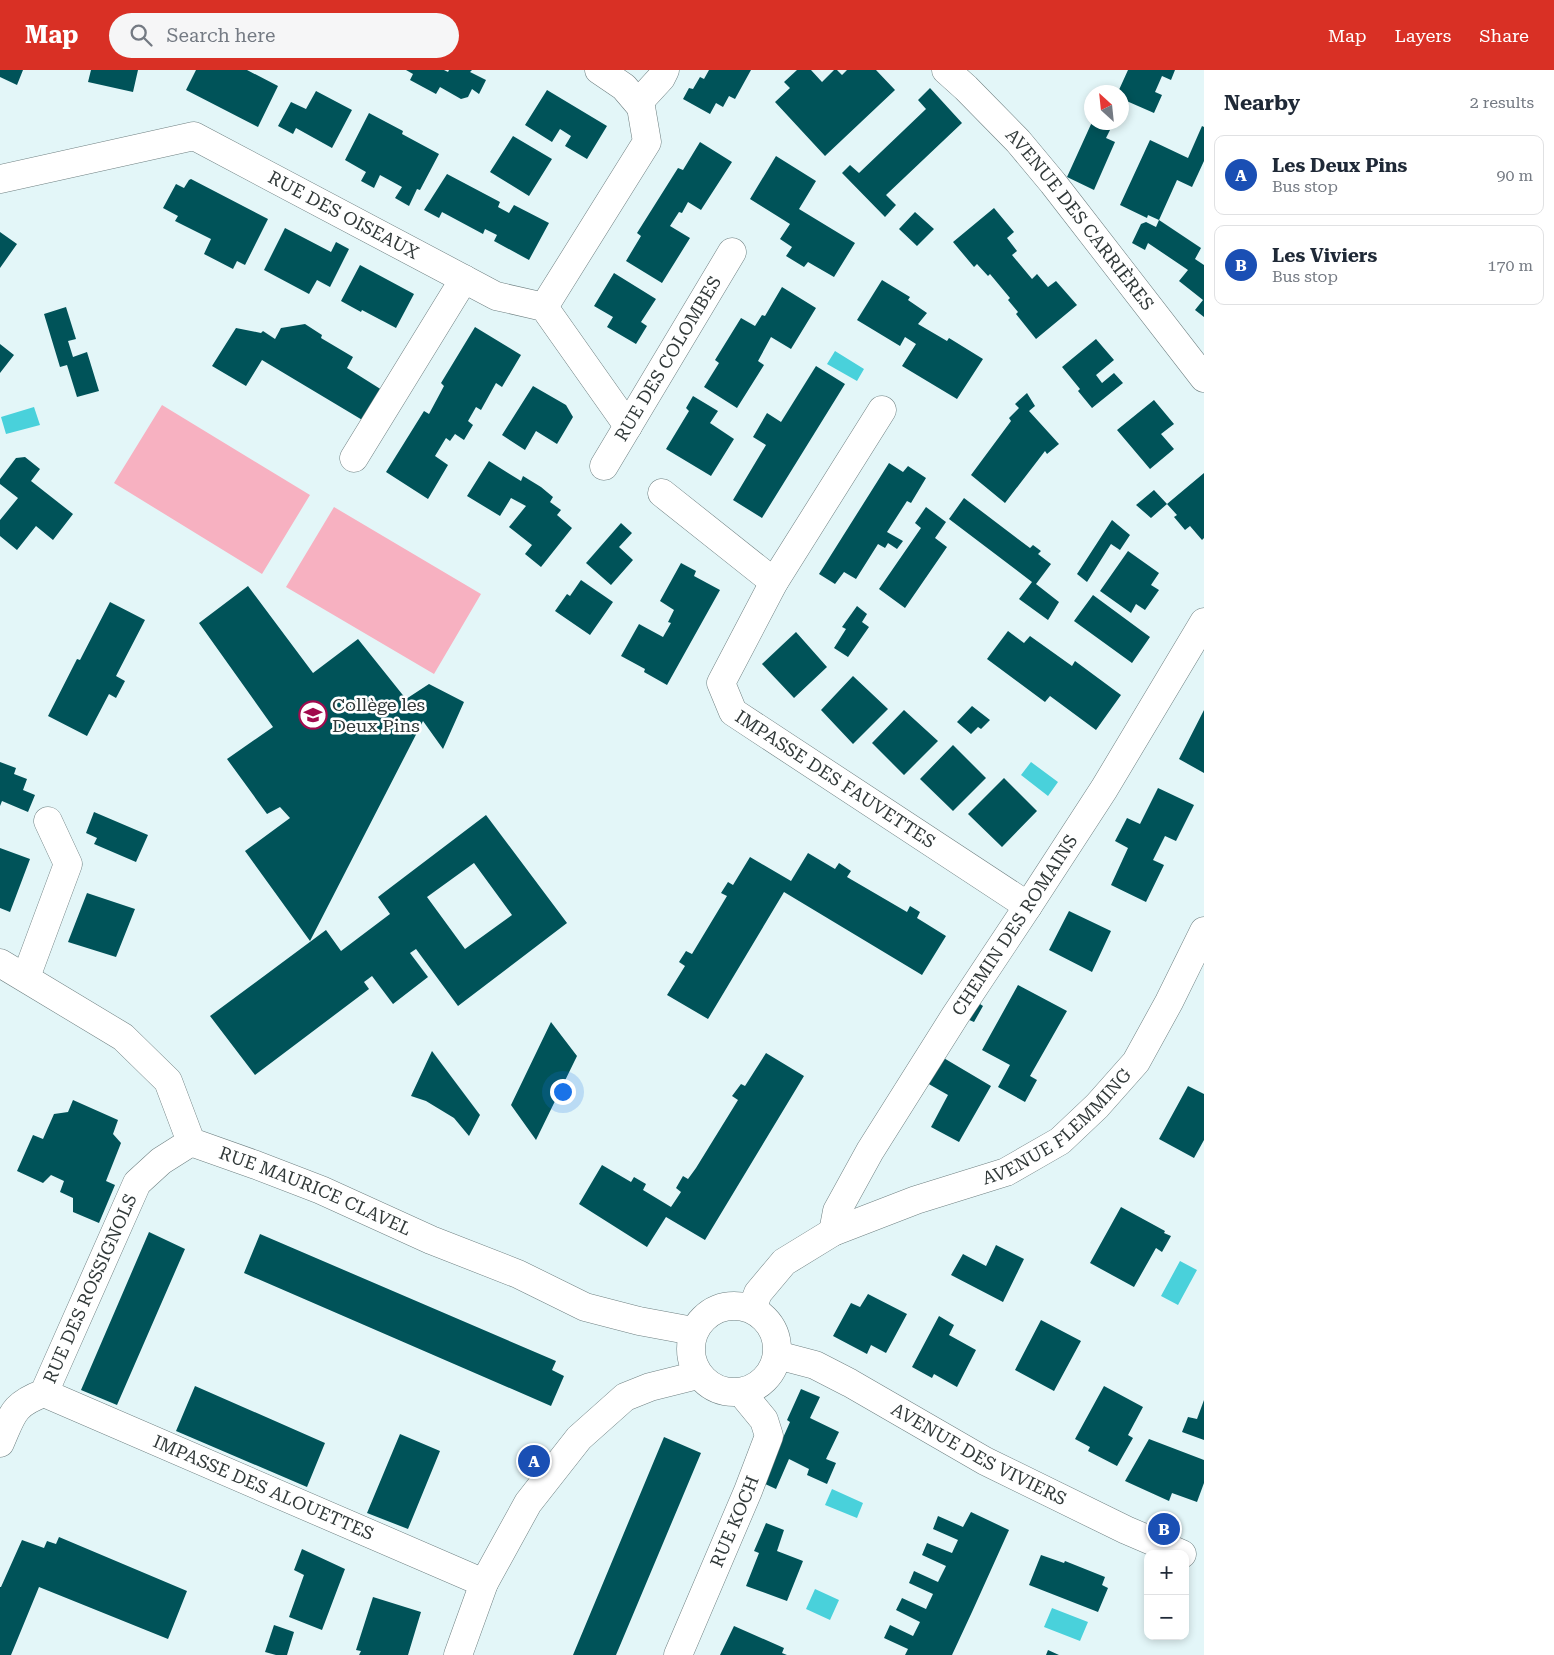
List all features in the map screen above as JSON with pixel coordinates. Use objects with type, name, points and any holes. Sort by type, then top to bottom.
[{"type":"street","points":[[599,70],[624,87],[641,107],[647,142],[544,307],[628,426]]},
{"type":"street","points":[[638,103],[661,78],[665,70]]},
{"type":"street","name":"AVENUE DES CARRIÈRES","points":[[946,70],[1018,141],[1053,182],[1204,378]]},
{"type":"street","name":"RUE DES OISEAUX","points":[[0,179],[194,136],[496,296],[544,307]]},
{"type":"street","name":"RUE DES COLOMBES","points":[[604,466],[732,252]]},
{"type":"street","points":[[354,458],[464,280]]},
{"type":"street","name":"IMPASSE DES FAUVETTES","points":[[882,410],[774,582],[721,683],[733,712],[1028,906]]},
{"type":"street","points":[[662,492],[774,582]]},
{"type":"street","name":"CHEMIN DES ROMAINS","points":[[833,1232],[836,1211],[870,1151],[954,1016],[1104,788],[1204,622]]},
{"type":"street","points":[[26,977],[68,864],[48,821]]},
{"type":"street","name":"AVENUE FLEMMING","points":[[752,1309],[758,1293],[784,1262],[833,1232],[916,1200],[1006,1172],[1060,1141],[1097,1106],[1136,1062],[1204,932]]},
{"type":"street","points":[[0,963],[123,1037],[168,1081],[191,1142]]},
{"type":"street","name":"RUE MAURICE CLAVEL","points":[[191,1142],[321,1190],[431,1240],[518,1274],[585,1307],[693,1332]]},
{"type":"street","name":"RUE DES ROSSIGNOLS","points":[[0,1443],[14,1412],[26,1400],[44,1392],[137,1183],[161,1161],[191,1142]]},
{"type":"street","points":[[738,1305],[752,1309],[767,1320],[776,1336],[777,1355],[773,1368],[765,1379],[754,1388],[741,1392],[725,1391],[710,1386],[698,1375],[692,1362],[690,1347],[693,1332],[701,1320],[711,1311],[724,1306],[738,1305]]},
{"type":"street","name":"AVENUE DES VIVIERS","points":[[777,1355],[815,1365],[850,1383],[985,1461],[1126,1530],[1174,1550]]},
{"type":"street","points":[[458,1655],[484,1583],[528,1502],[579,1438],[625,1397],[650,1387],[698,1375]]},
{"type":"street","name":"IMPASSE DES ALOUETTES","points":[[44,1392],[484,1583]]},
{"type":"street","name":"RUE KOCH","points":[[678,1655],[748,1491],[769,1436],[764,1420],[741,1392]]},
{"type":"street","name":"AVENUE DES VIVIERS","points":[[1189,1556],[1204,1563]]},
{"type":"shaded area","points":[[162,405],[310,495],[262,574],[114,483]]},
{"type":"shaded area","points":[[334,507],[481,594],[434,674],[286,587]]},
{"type":"water","points":[[835,351],[864,369],[857,381],[827,364]]},
{"type":"water","points":[[34,407],[40,425],[6,434],[1,417]]},
{"type":"water","points":[[1031,762],[1058,782],[1048,796],[1021,775]]},
{"type":"water","points":[[1180,1261],[1197,1270],[1178,1305],[1161,1296]]},
{"type":"water","points":[[832,1489],[863,1503],[857,1518],[825,1505]]},
{"type":"water","points":[[815,1589],[839,1600],[830,1620],[806,1609]]},
{"type":"water","points":[[1052,1608],[1088,1622],[1080,1641],[1044,1627]]},
{"type":"building","points":[[0,70],[23,70],[17,85],[0,77]]},
{"type":"building","points":[[91,70],[138,70],[133,92],[88,82]]},
{"type":"building","points":[[196,70],[247,70],[278,86],[258,127],[186,90]]},
{"type":"building","points":[[406,70],[444,70],[448,72],[449,70],[472,70],[470,72],[486,80],[479,94],[472,89],[468,97],[461,99],[440,87],[436,94],[410,80],[413,74]]},
{"type":"building","points":[[709,70],[751,70],[735,99],[729,96],[723,107],[716,103],[710,114],[683,99],[689,88],[693,89],[700,77],[704,79]]},
{"type":"building","points":[[797,70],[811,70],[822,82],[834,70],[837,70],[842,75],[847,70],[876,70],[895,90],[825,156],[775,102],[790,88],[784,82]]},
{"type":"building","points":[[1128,70],[1175,70],[1171,80],[1162,76],[1155,92],[1162,95],[1154,113],[1129,102],[1129,85],[1121,85]]},
{"type":"building","points":[[930,88],[962,123],[886,195],[896,205],[885,217],[842,173],[850,165],[859,173],[926,109],[918,100]]},
{"type":"building","points":[[547,90],[607,126],[587,159],[565,146],[571,136],[560,129],[552,142],[525,125]]},
{"type":"building","points":[[316,91],[352,110],[332,148],[296,128],[293,134],[278,126],[291,102],[306,109]]},
{"type":"building","points":[[369,113],[403,131],[402,134],[439,154],[420,190],[417,189],[409,206],[395,198],[402,187],[380,175],[374,188],[361,181],[366,172],[345,160]]},
{"type":"building","points":[[1202,126],[1204,127],[1204,161],[1192,187],[1177,180],[1159,220],[1148,215],[1147,218],[1120,205],[1150,140],[1188,158]]},
{"type":"building","points":[[1088,130],[1110,130],[1106,138],[1115,142],[1094,190],[1067,177]]},
{"type":"building","points":[[513,136],[552,159],[529,196],[490,172]]},
{"type":"building","points":[[700,142],[732,162],[701,210],[688,202],[682,213],[679,212],[670,226],[690,238],[662,283],[626,261],[641,236],[637,233],[678,168],[683,170]]},
{"type":"building","points":[[776,156],[816,181],[799,209],[855,243],[834,277],[808,262],[804,267],[786,256],[792,247],[780,239],[790,224],[750,199]]},
{"type":"building","points":[[447,174],[500,202],[498,207],[509,213],[514,205],[549,223],[529,260],[494,241],[497,235],[485,229],[483,234],[442,212],[439,218],[424,210]]},
{"type":"building","points":[[191,179],[268,219],[245,265],[237,261],[233,269],[204,254],[211,239],[175,221],[178,216],[163,208],[176,184],[184,188]]},
{"type":"building","points":[[994,208],[1014,232],[1007,238],[1017,251],[1012,255],[1032,279],[1037,274],[1048,287],[1056,281],[1077,305],[1036,339],[1016,314],[1018,312],[1008,300],[1010,298],[990,274],[988,276],[977,264],[974,267],[953,242]]},
{"type":"building","points":[[915,212],[934,229],[917,246],[899,229]]},
{"type":"building","points":[[1159,220],[1201,248],[1195,259],[1204,265],[1204,317],[1195,310],[1203,300],[1179,281],[1188,270],[1148,243],[1145,250],[1132,243],[1141,224],[1146,222],[1156,227]]},
{"type":"building","points":[[285,228],[331,252],[336,242],[349,249],[330,287],[317,280],[309,294],[264,270]]},
{"type":"building","points":[[0,232],[17,244],[0,268]]},
{"type":"building","points":[[360,265],[414,294],[396,328],[341,301]]},
{"type":"building","points":[[614,273],[656,299],[641,322],[647,326],[636,344],[607,327],[613,317],[594,306]]},
{"type":"building","points":[[882,280],[910,297],[908,300],[927,313],[918,324],[947,341],[949,338],[983,359],[957,399],[902,366],[916,344],[905,337],[900,346],[857,320]]},
{"type":"building","points":[[782,287],[816,308],[791,349],[771,337],[758,361],[764,365],[737,408],[704,387],[719,363],[715,360],[741,318],[755,326],[762,315],[765,316]]},
{"type":"building","points":[[66,307],[76,339],[68,341],[73,357],[87,352],[99,391],[77,397],[67,365],[60,367],[44,314]]},
{"type":"building","points":[[305,324],[322,335],[321,338],[353,357],[347,368],[382,390],[364,421],[262,360],[246,386],[212,366],[236,328],[261,333],[263,331],[275,339],[281,328]]},
{"type":"building","points":[[475,327],[521,355],[502,387],[496,383],[481,410],[476,407],[468,421],[473,425],[464,440],[455,434],[450,441],[446,438],[435,456],[448,465],[428,499],[386,472],[424,411],[429,414],[444,386],[441,383]]},
{"type":"building","points":[[1096,339],[1114,360],[1096,375],[1102,383],[1114,373],[1123,383],[1092,408],[1078,391],[1080,389],[1062,367]]},
{"type":"building","points":[[0,344],[14,355],[0,373]]},
{"type":"building","points":[[816,366],[845,384],[762,518],[733,500],[766,445],[753,437],[767,413],[781,422]]},
{"type":"building","points":[[533,386],[566,405],[573,417],[557,444],[536,431],[525,450],[502,435]]},
{"type":"building","points":[[1027,393],[1035,406],[1029,411],[1059,444],[1047,454],[1045,451],[1005,503],[971,475],[1011,421],[1009,418],[1019,408],[1015,404]]},
{"type":"building","points":[[693,396],[718,411],[710,423],[734,439],[711,476],[666,449],[689,411],[686,408]]},
{"type":"building","points":[[1154,400],[1174,424],[1161,434],[1174,449],[1150,469],[1117,430]]},
{"type":"building","points":[[25,457],[40,469],[31,481],[73,514],[53,540],[36,526],[17,550],[0,536],[0,520],[18,498],[0,484],[0,479],[16,458]]},
{"type":"building","points":[[489,461],[521,481],[523,476],[541,487],[553,497],[550,502],[561,510],[557,515],[572,528],[541,567],[525,554],[532,545],[509,527],[526,506],[511,498],[500,516],[467,496]]},
{"type":"building","points":[[889,463],[903,472],[908,466],[926,478],[911,503],[907,501],[887,532],[903,541],[897,549],[888,543],[885,548],[878,544],[856,579],[844,572],[835,584],[819,574]]},
{"type":"building","points":[[1204,473],[1204,538],[1202,540],[1190,526],[1185,530],[1174,517],[1177,515],[1167,504]]},
{"type":"building","points":[[1154,490],[1167,504],[1151,518],[1136,505]]},
{"type":"building","points":[[964,498],[1030,548],[1033,545],[1041,551],[1038,554],[1051,564],[1036,584],[1059,602],[1048,620],[1019,599],[1032,582],[949,519]]},
{"type":"building","points":[[926,507],[946,522],[935,538],[947,547],[905,608],[879,589],[921,528],[915,523]]},
{"type":"building","points":[[1112,520],[1130,535],[1120,550],[1111,544],[1087,582],[1077,574]]},
{"type":"building","points":[[621,523],[632,533],[619,547],[633,560],[611,585],[586,563]]},
{"type":"building","points":[[1128,551],[1159,573],[1151,585],[1159,590],[1145,610],[1136,604],[1131,613],[1100,591]]},
{"type":"building","points":[[681,563],[696,571],[694,576],[720,590],[667,685],[644,672],[645,669],[621,656],[639,624],[663,637],[671,623],[668,622],[674,610],[660,601]]},
{"type":"building","points":[[581,580],[613,602],[590,635],[555,611],[567,594],[570,596]]},
{"type":"building","points":[[248,586],[313,673],[358,639],[406,699],[429,684],[464,702],[443,749],[423,721],[310,941],[245,851],[290,818],[280,807],[267,814],[227,759],[273,727],[199,623]]},
{"type":"building","points":[[1093,595],[1150,637],[1132,663],[1074,621]]},
{"type":"building","points":[[110,602],[145,620],[116,676],[125,681],[116,698],[109,694],[87,736],[48,716],[77,659],[80,660]]},
{"type":"building","points":[[857,606],[867,614],[862,622],[869,627],[848,657],[834,648],[846,629],[842,627]]},
{"type":"building","points":[[1008,631],[1024,643],[1030,636],[1072,666],[1075,661],[1121,695],[1096,730],[1050,696],[1045,702],[987,659]]},
{"type":"building","points":[[796,632],[827,667],[794,698],[762,664]]},
{"type":"building","points":[[853,676],[888,709],[853,744],[821,710]]},
{"type":"building","points":[[972,706],[990,720],[981,729],[978,727],[971,734],[957,722]]},
{"type":"building","points":[[904,710],[938,741],[904,775],[872,743]]},
{"type":"building","points":[[1204,710],[1204,773],[1179,759]]},
{"type":"building","points":[[953,745],[986,778],[953,811],[920,779]]},
{"type":"building","points":[[0,762],[16,768],[14,774],[27,779],[23,790],[35,795],[28,812],[2,801],[0,806]]},
{"type":"building","points":[[1004,778],[1037,811],[1002,847],[968,814]]},
{"type":"building","points":[[1158,788],[1194,805],[1176,841],[1165,836],[1153,860],[1164,865],[1146,902],[1111,885],[1128,848],[1115,841],[1127,818],[1140,824]]},
{"type":"building","points":[[94,812],[148,835],[136,862],[94,844],[97,838],[86,833]]},
{"type":"building","points":[[486,815],[567,923],[458,1006],[416,949],[410,953],[428,977],[393,1004],[372,976],[364,982],[369,989],[255,1075],[210,1016],[326,930],[341,951],[390,914],[378,897]],"holes":[[[474,863],[512,915],[465,949],[427,897]]]},
{"type":"building","points":[[0,848],[30,859],[10,912],[0,908]]},
{"type":"building","points":[[808,853],[835,869],[839,863],[851,871],[847,877],[907,912],[910,906],[920,912],[917,918],[946,936],[922,975],[784,892],[708,1019],[667,995],[685,966],[679,962],[686,951],[692,954],[727,896],[721,893],[728,882],[733,885],[750,857],[791,881]]},
{"type":"building","points":[[87,893],[135,909],[116,957],[68,942]]},
{"type":"building","points":[[1069,911],[1111,931],[1092,972],[1049,950]]},
{"type":"building","points":[[1018,985],[1067,1011],[1030,1076],[1037,1080],[1025,1102],[998,1087],[1010,1065],[982,1050]]},
{"type":"building","points":[[977,1002],[983,1006],[974,1022],[967,1019]]},
{"type":"building","points":[[551,1022],[577,1056],[536,1140],[511,1105]]},
{"type":"building","points":[[432,1051],[480,1115],[469,1136],[454,1118],[426,1101],[411,1096]]},
{"type":"building","points":[[766,1053],[804,1076],[705,1240],[666,1217],[647,1247],[579,1204],[602,1165],[631,1182],[634,1177],[646,1184],[643,1190],[671,1207],[681,1192],[676,1188],[683,1176],[688,1179],[696,1168],[738,1100],[732,1096],[741,1084],[745,1086]]},
{"type":"building","points":[[942,1057],[991,1086],[959,1142],[931,1127],[948,1095],[927,1083]]},
{"type":"building","points":[[1188,1086],[1204,1094],[1204,1140],[1194,1158],[1159,1139]]},
{"type":"building","points":[[73,1100],[118,1120],[113,1134],[121,1143],[106,1181],[115,1185],[99,1223],[73,1212],[73,1198],[60,1192],[64,1181],[51,1175],[43,1183],[17,1171],[33,1135],[43,1139],[54,1114],[68,1112]]},
{"type":"building","points":[[1121,1207],[1171,1236],[1162,1252],[1156,1248],[1134,1287],[1090,1263]]},
{"type":"building","points":[[149,1232],[185,1249],[117,1405],[81,1390]]},
{"type":"building","points":[[260,1234],[556,1361],[552,1370],[564,1376],[551,1406],[244,1273]]},
{"type":"building","points":[[996,1245],[1024,1259],[1003,1302],[951,1275],[963,1254],[986,1266]]},
{"type":"building","points":[[868,1294],[907,1314],[886,1353],[871,1345],[867,1354],[833,1336],[851,1303],[860,1307]]},
{"type":"building","points":[[939,1316],[954,1325],[949,1335],[976,1350],[957,1387],[934,1374],[932,1378],[912,1367]]},
{"type":"building","points":[[1041,1320],[1081,1341],[1054,1391],[1015,1370]]},
{"type":"building","points":[[195,1386],[325,1443],[307,1487],[176,1431]]},
{"type":"building","points":[[1104,1386],[1143,1407],[1128,1435],[1133,1438],[1117,1466],[1088,1451],[1090,1447],[1075,1439]]},
{"type":"building","points":[[801,1389],[820,1397],[810,1418],[839,1432],[826,1459],[836,1463],[827,1484],[807,1475],[809,1469],[789,1459],[776,1489],[763,1483],[790,1422],[787,1420]]},
{"type":"building","points":[[1204,1400],[1204,1440],[1182,1432],[1188,1417],[1197,1419]]},
{"type":"building","points":[[400,1434],[440,1451],[408,1529],[367,1513]]},
{"type":"building","points":[[664,1437],[701,1453],[616,1655],[573,1655]]},
{"type":"building","points":[[1149,1439],[1204,1460],[1204,1483],[1197,1502],[1172,1493],[1169,1501],[1125,1481]]},
{"type":"building","points":[[971,1512],[1009,1530],[972,1612],[952,1655],[905,1655],[908,1649],[884,1638],[890,1625],[913,1636],[920,1622],[896,1610],[902,1598],[926,1609],[933,1594],[909,1583],[914,1571],[938,1582],[946,1566],[922,1555],[927,1543],[952,1553],[958,1540],[933,1529],[938,1516],[963,1527]]},
{"type":"building","points":[[766,1523],[784,1530],[777,1551],[803,1561],[787,1601],[746,1586],[759,1553],[754,1551]]},
{"type":"building","points":[[59,1537],[187,1591],[168,1639],[39,1587],[11,1655],[0,1655],[0,1587],[22,1540],[44,1548],[47,1541],[56,1544]]},
{"type":"building","points":[[302,1549],[345,1569],[322,1630],[289,1617],[304,1575],[294,1570]]},
{"type":"building","points":[[1041,1555],[1064,1563],[1065,1561],[1105,1577],[1102,1585],[1108,1588],[1098,1612],[1029,1585]]},
{"type":"building","points":[[373,1597],[421,1612],[408,1655],[359,1655],[361,1651],[356,1650]]},
{"type":"building","points":[[274,1625],[294,1632],[287,1655],[265,1652]]},
{"type":"building","points":[[734,1626],[784,1648],[782,1653],[787,1655],[720,1655]]},
{"type":"building","points":[[1048,1650],[1059,1655],[1046,1655]]},
{"type":"place","name":"Collège les Deux Pins","points":[[313,715]]},
{"type":"place","name":"Les Deux Pins","points":[[534,1461]]},
{"type":"place","name":"Les Viviers","points":[[1164,1529]]}]
